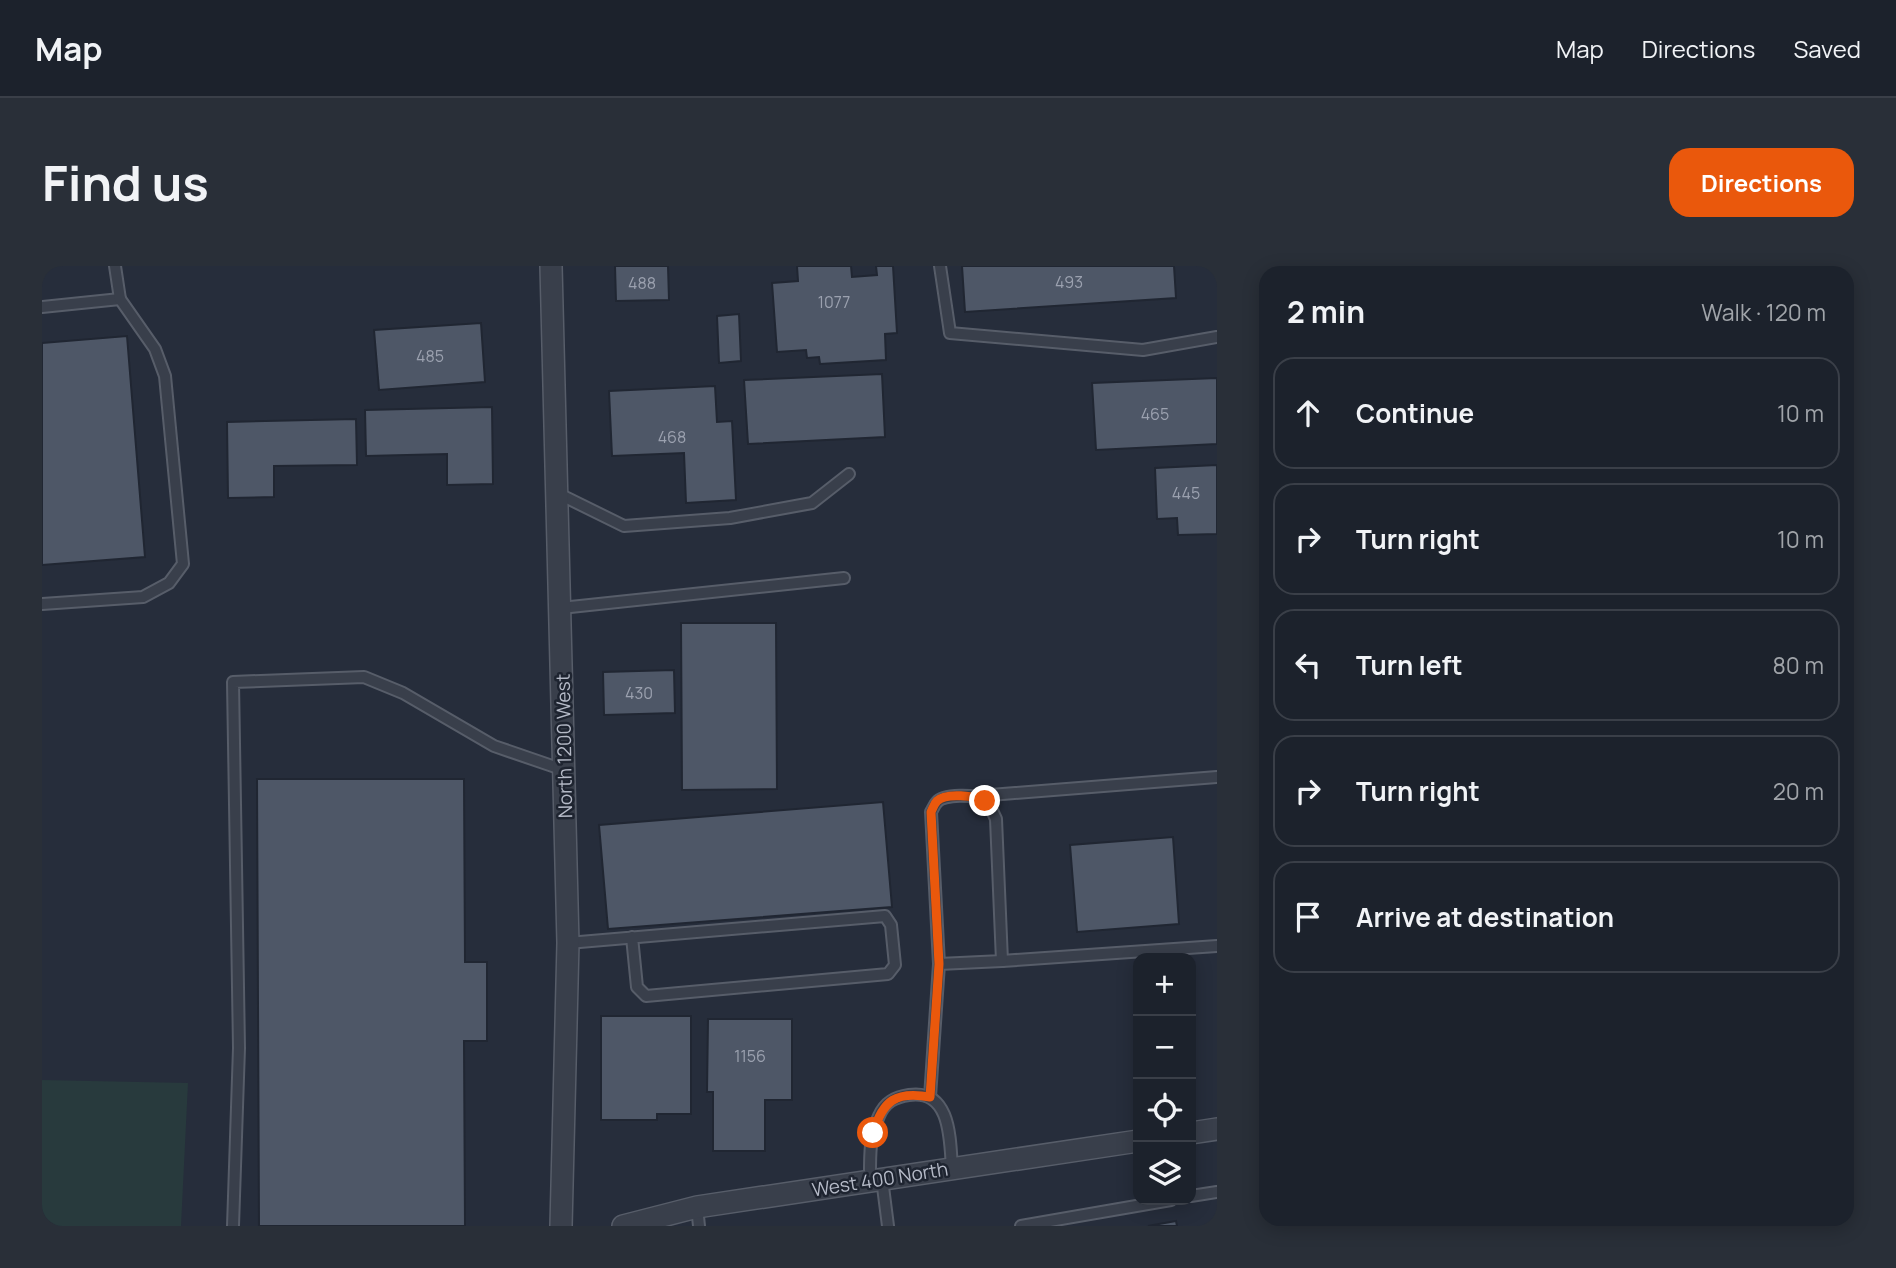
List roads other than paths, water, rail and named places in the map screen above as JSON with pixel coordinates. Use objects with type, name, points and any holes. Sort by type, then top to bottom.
[{"type":"street","name":"North 1200 West","points":[[551,266],[568,943],[561,1226]]},
{"type":"street","points":[[1196,1132],[1217,1129]]},
{"type":"street","name":"West 400 North","points":[[623,1226],[698,1217],[876,1180],[1133,1142]]},
{"type":"lane","points":[[42,604],[143,597],[169,583],[183,564],[165,376],[155,349],[120,299],[115,266]]},
{"type":"lane","points":[[940,266],[950,333],[1143,350],[1217,337]]},
{"type":"lane","points":[[42,307],[120,299]]},
{"type":"lane","points":[[557,493],[624,526],[730,518],[812,503],[849,474]]},
{"type":"lane","points":[[561,608],[844,578]]},
{"type":"lane","points":[[233,1226],[239,1048],[233,682],[364,677],[403,693],[494,746],[564,770]]},
{"type":"lane","points":[[930,1097],[939,964],[931,812],[937,801],[943,798],[1217,777]]},
{"type":"lane","points":[[975,796],[985,801],[993,810],[996,819],[1002,961]]},
{"type":"lane","points":[[568,943],[632,937],[885,916],[891,925],[895,965],[888,974],[646,996],[637,987],[632,937]]},
{"type":"lane","points":[[939,964],[1217,946]]},
{"type":"lane","points":[[888,1226],[876,1180],[871,1145],[878,1117],[884,1106],[902,1096],[915,1094],[930,1097],[942,1109],[947,1122],[952,1169]]},
{"type":"lane","points":[[1196,1195],[1217,1192]]},
{"type":"lane","points":[[1021,1226],[1142,1205]]}]
